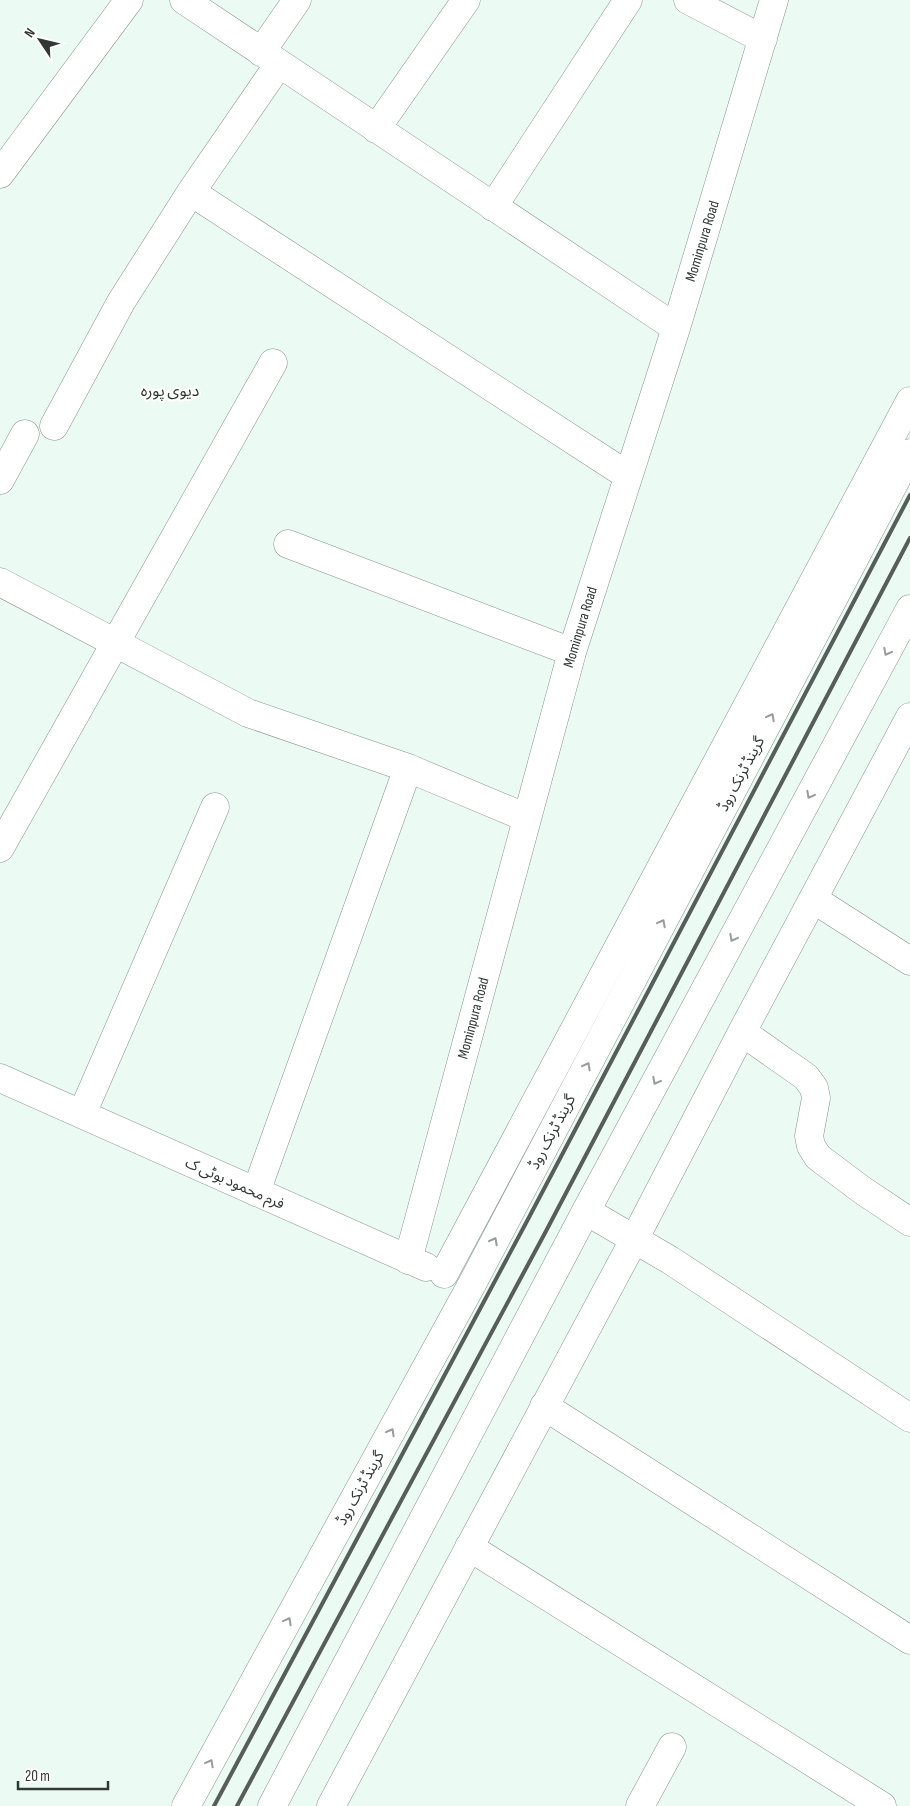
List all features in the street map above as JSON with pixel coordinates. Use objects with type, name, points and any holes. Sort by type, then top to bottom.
[{"type":"street","points":[[0,174],[129,0]]},
{"type":"street","points":[[184,0],[676,328]]},
{"type":"street","points":[[54,426],[121,302],[191,192],[270,58],[297,0]]},
{"type":"street","points":[[376,129],[466,0]]},
{"type":"street","points":[[493,207],[628,0]]},
{"type":"street","points":[[688,0],[763,39]]},
{"type":"street","name":"Mominpura Road","points":[[408,1260],[572,652],[627,475],[676,328],[774,0]]},
{"type":"street","points":[[191,192],[627,475]]},
{"type":"street","points":[[0,848],[273,363]]},
{"type":"street","points":[[444,1274],[910,401]]},
{"type":"street","points":[[0,480],[24,434]]},
{"type":"street","name":"گرینڈ ٹرنک روڈ","points":[[186,1806],[472,1284],[910,453]]},
{"type":"street","points":[[288,544],[572,652]]},
{"type":"street","points":[[0,582],[248,713],[408,768],[527,818]]},
{"type":"street","points":[[272,1806],[586,1211],[910,609]]},
{"type":"street","points":[[331,1806],[910,717]]},
{"type":"street","points":[[256,1192],[408,768]]},
{"type":"street","points":[[82,1114],[215,807]]},
{"type":"street","points":[[813,899],[910,961]]},
{"type":"street","points":[[742,1032],[806,1077],[814,1088],[816,1098],[809,1136],[811,1146],[818,1157],[862,1190],[910,1222]]},
{"type":"street","name":"فرم محمود بوٹی ک","points":[[0,1078],[408,1260],[472,1284]]},
{"type":"street","points":[[586,1211],[670,1260],[910,1418]]},
{"type":"street","points":[[544,1406],[910,1640]]},
{"type":"street","points":[[469,1547],[882,1806]]},
{"type":"street","points":[[640,1806],[672,1748]]},
{"type":"railway","points":[[214,1806],[526,1223],[910,495]]},
{"type":"railway","points":[[237,1806],[545,1233],[910,538]]},
{"type":"district","name":"دیوی پورہ","points":[[170,390]]}]
